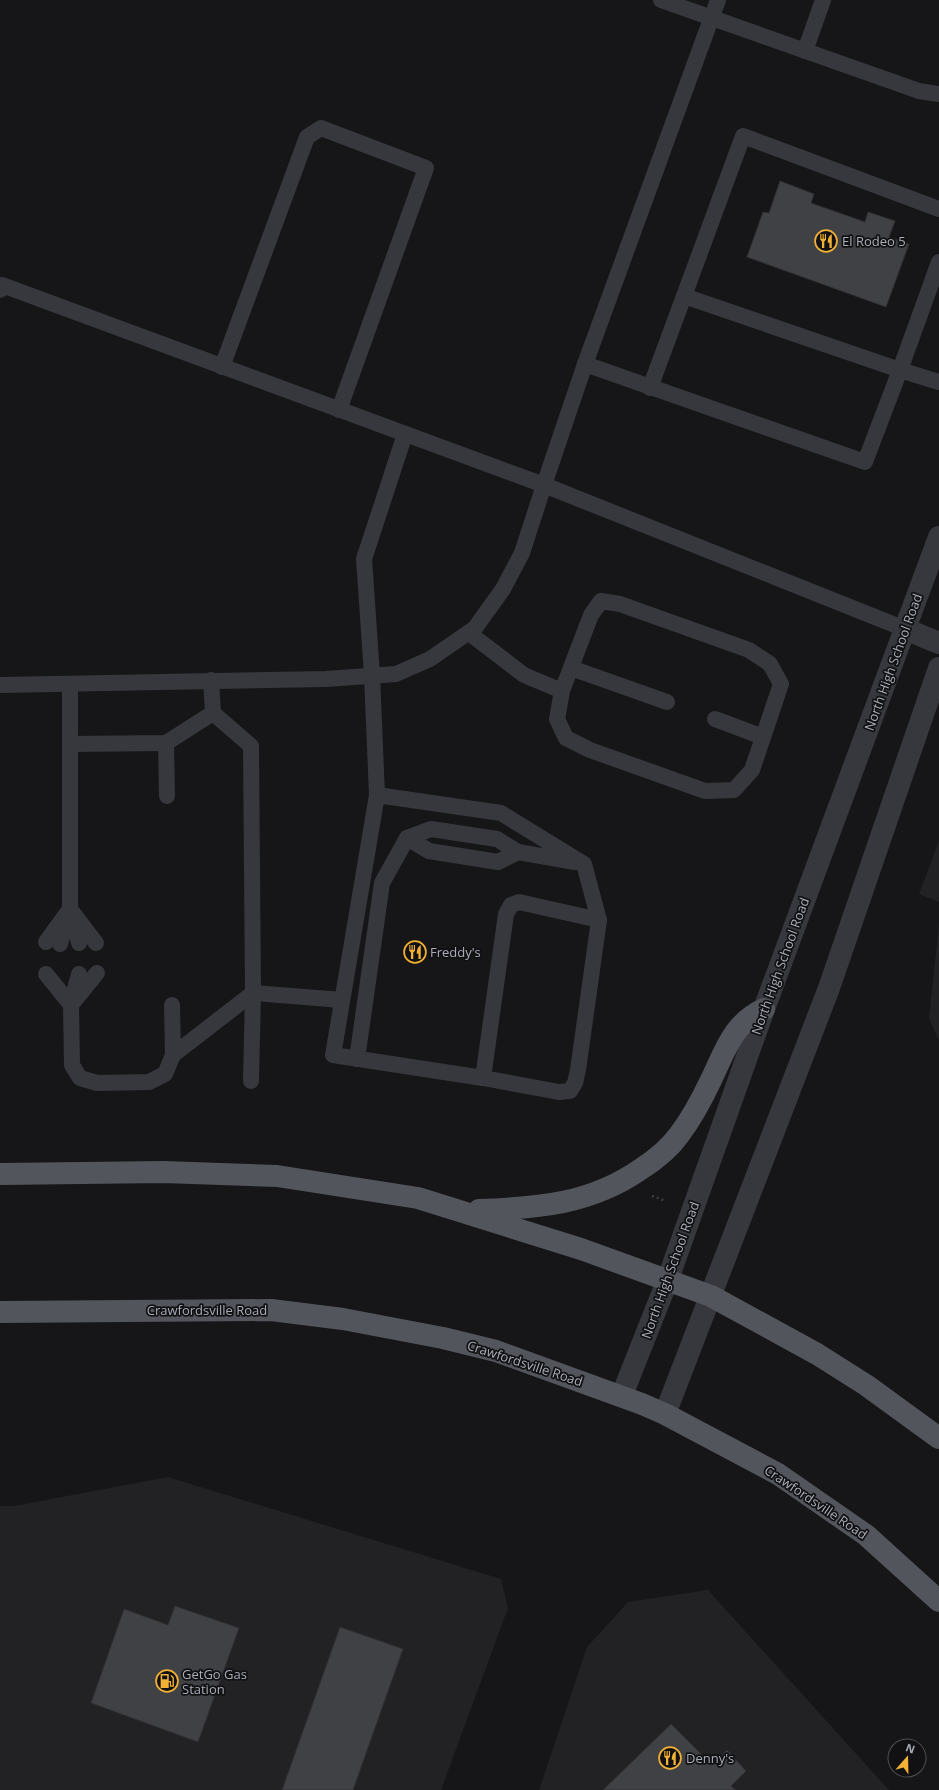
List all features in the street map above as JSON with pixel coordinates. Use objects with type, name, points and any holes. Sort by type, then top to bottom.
[{"type":"main road","points":[[463,1211],[530,1207],[569,1202],[599,1193],[627,1179],[655,1160],[679,1136],[694,1113],[735,1030],[751,1015],[764,1009]]},
{"type":"main road","points":[[0,1174],[164,1172],[277,1176],[418,1198],[582,1249],[615,1262],[668,1279],[711,1296],[817,1354],[866,1385],[939,1438]]},
{"type":"main road","name":"Crawfordsville Road","points":[[0,1312],[271,1310],[343,1319],[443,1338],[496,1351],[622,1396],[665,1414],[778,1474],[866,1535],[939,1601]]},
{"type":"street","name":"North High School Road","points":[[622,1396],[668,1279],[764,1009],[939,537]]},
{"type":"street","points":[[905,629],[939,643]]},
{"type":"street","points":[[665,1414],[829,988],[939,668]]},
{"type":"lane","points":[[661,0],[919,91],[939,94]]},
{"type":"lane","points":[[0,684],[70,684],[211,680],[326,680],[396,674],[430,659],[475,628],[503,589],[522,553],[585,364],[718,0]]},
{"type":"lane","points":[[805,51],[823,0]]},
{"type":"lane","points":[[222,367],[307,137],[321,128],[426,168],[339,410]]},
{"type":"lane","points":[[650,388],[743,136],[939,208]]},
{"type":"lane","points":[[585,364],[865,462],[939,262]]},
{"type":"lane","points":[[0,290],[2,285],[544,485],[905,629]]},
{"type":"lane","points":[[684,296],[939,382]]},
{"type":"lane","points":[[377,795],[501,813],[584,864],[599,920],[578,1070],[575,1083],[570,1091],[559,1092],[482,1078],[333,1055],[377,795],[372,675],[364,559],[405,434]]},
{"type":"lane","points":[[601,601],[620,604],[749,650],[770,664],[781,684],[752,770],[734,790],[705,791],[590,750],[566,738],[557,719],[562,691],[571,668],[591,614],[601,601]]},
{"type":"lane","points":[[469,633],[524,675],[562,691]]},
{"type":"lane","points":[[571,668],[667,702]]},
{"type":"lane","points":[[211,680],[212,713],[251,746],[253,993],[251,1081]]},
{"type":"lane","points":[[70,684],[70,909],[79,943]]},
{"type":"lane","points":[[70,744],[166,743],[212,713]]},
{"type":"lane","points":[[714,719],[763,737]]},
{"type":"lane","points":[[166,743],[167,796]]},
{"type":"lane","points":[[357,1059],[382,883],[407,838],[431,829],[496,839],[518,852],[584,864]]},
{"type":"lane","points":[[407,838],[429,851],[498,862],[518,852]]},
{"type":"lane","points":[[482,1078],[506,914],[512,905],[519,902],[599,920]]},
{"type":"lane","points":[[53,943],[70,909]]},
{"type":"lane","points":[[70,909],[96,943]]},
{"type":"lane","points":[[71,1006],[97,973]]},
{"type":"lane","points":[[53,974],[71,1006]]},
{"type":"lane","points":[[79,974],[71,1006],[72,1065],[80,1078],[97,1083],[149,1082],[165,1074],[173,1055],[172,1005]]},
{"type":"lane","points":[[173,1055],[253,993],[342,1000]]},
{"type":"shaded area","points":[[939,841],[939,902],[919,894]]},
{"type":"shaded area","points":[[939,924],[939,1041],[929,1018]]},
{"type":"shaded area","points":[[168,1477],[501,1579],[508,1608],[441,1790],[0,1790],[0,1506],[14,1506]]},
{"type":"shaded area","points":[[708,1590],[889,1790],[539,1790],[587,1647],[628,1602]]},
{"type":"building","name":"El Rodeo 5","points":[[780,181],[814,194],[811,203],[865,222],[868,212],[895,221],[889,237],[909,244],[886,307],[747,257],[763,212],[769,213]]},
{"type":"building","points":[[175,1606],[239,1628],[198,1742],[91,1703],[124,1609],[168,1625]]},
{"type":"building","points":[[340,1627],[403,1649],[353,1790],[282,1790]]},
{"type":"building","name":"Denny's","points":[[671,1724],[712,1765],[727,1750],[746,1771],[731,1786],[736,1790],[603,1790]]},
{"type":"place","name":"El Rodeo 5","points":[[826,241]]},
{"type":"place","name":"Freddy's","points":[[415,952]]},
{"type":"place","name":"GetGo Gas Station","points":[[167,1681]]},
{"type":"place","name":"Denny's","points":[[670,1758]]}]
